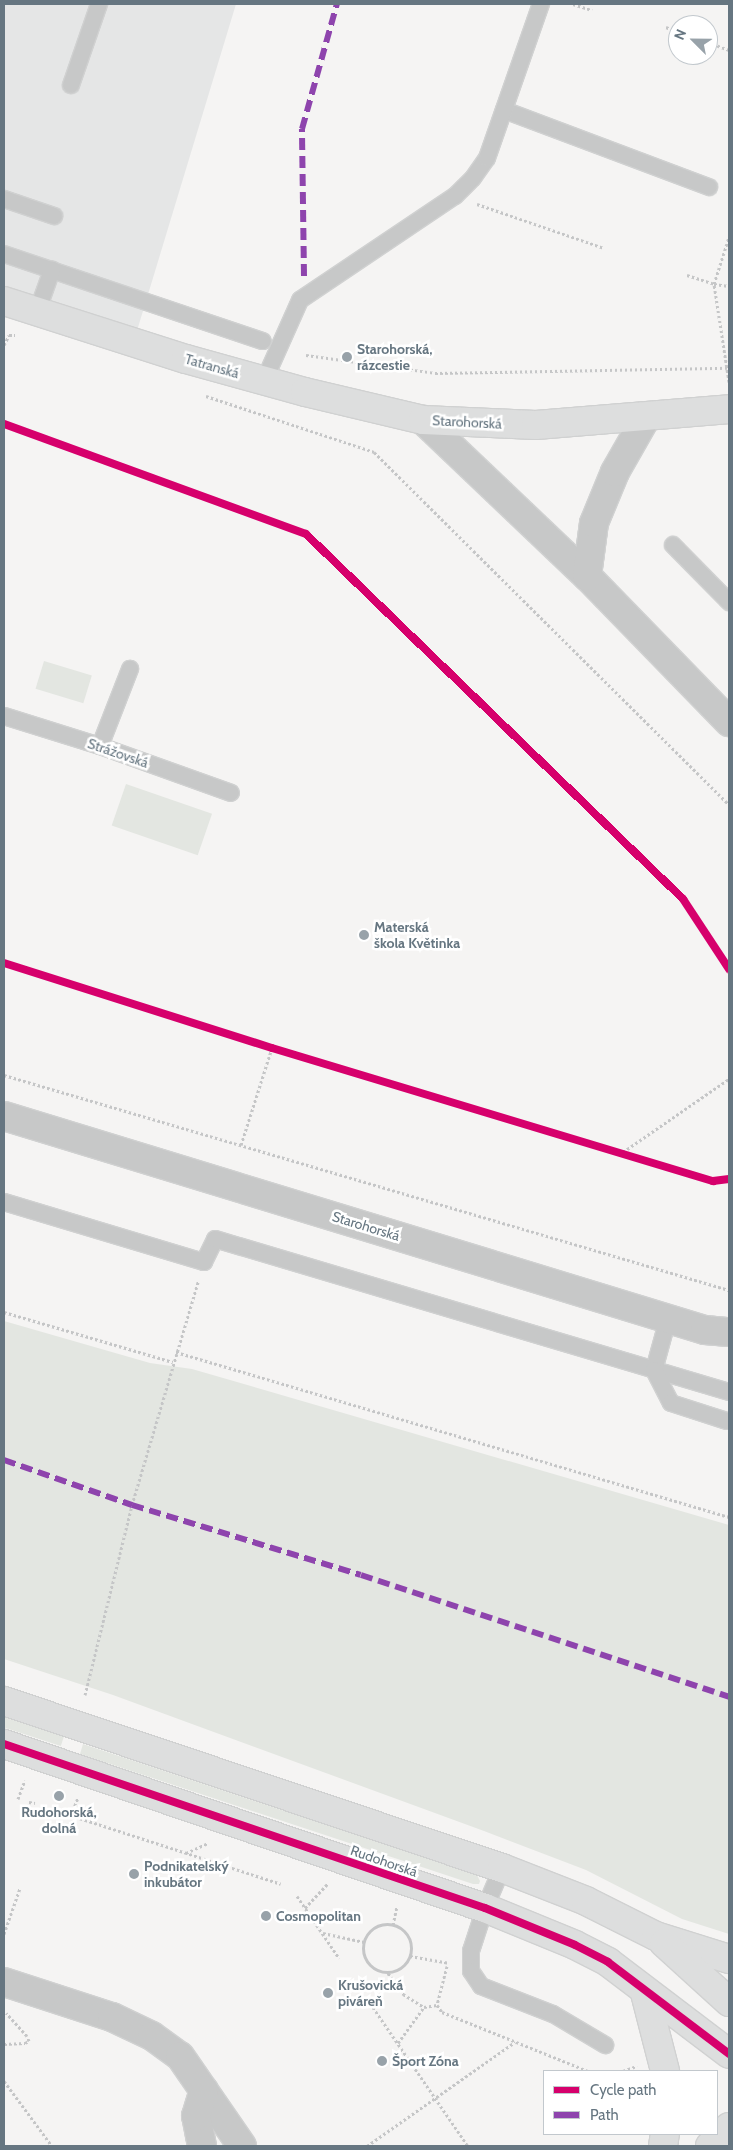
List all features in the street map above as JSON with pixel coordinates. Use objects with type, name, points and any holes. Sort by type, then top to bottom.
[{"type":"street","name":"Tatranská","points":[[4,301],[186,359],[264,381],[423,420]]},
{"type":"street","name":"Starohorská","points":[[423,420],[536,426],[729,409]]},
{"type":"street","points":[[587,576],[594,523],[615,472],[647,416]]},
{"type":"street","name":"Starohorská","points":[[423,420],[587,576],[729,722]]},
{"type":"street","name":"Starohorská","points":[[4,1116],[704,1330],[729,1332]]},
{"type":"street","points":[[4,1701],[502,1868],[586,1901],[656,1936],[729,1960]]},
{"type":"street","name":"Rudohorská","points":[[4,1744],[485,1908],[575,1945],[608,1962],[729,2054]]},
{"type":"street","points":[[656,1936],[729,2002]]},
{"type":"street","points":[[4,1982],[112,2017],[152,2036],[180,2056],[242,2146]]},
{"type":"street","points":[[645,1992],[665,2070]]},
{"type":"street","points":[[202,2146],[196,2116],[204,2090]]},
{"type":"street","points":[[710,2146],[729,2127]]},
{"type":"lane","points":[[71,86],[99,4]]},
{"type":"lane","points":[[264,381],[300,300],[455,196],[473,178],[487,158],[541,4]]},
{"type":"lane","points":[[504,110],[709,187]]},
{"type":"lane","points":[[4,199],[54,216]]},
{"type":"lane","points":[[4,254],[264,341]]},
{"type":"lane","points":[[37,312],[52,270]]},
{"type":"lane","points":[[673,545],[729,602]]},
{"type":"lane","points":[[100,746],[130,669]]},
{"type":"lane","name":"Strážovská","points":[[4,716],[100,746],[231,793]]},
{"type":"lane","points":[[4,1202],[204,1262],[215,1239],[729,1392]]},
{"type":"lane","points":[[668,1319],[654,1370],[670,1403],[727,1421]]},
{"type":"lane","points":[[502,1868],[485,1908],[471,1951],[471,1971],[481,1986],[553,2014],[605,2045]]},
{"type":"path","points":[[572,4],[592,10]]},
{"type":"path","points":[[455,196],[604,248]]},
{"type":"path","points":[[729,237],[714,284],[728,368],[729,387]]},
{"type":"path","points":[[687,276],[714,284],[729,286]]},
{"type":"path","points":[[4,345],[9,335],[23,335]]},
{"type":"path","points":[[306,355],[435,373],[728,368]]},
{"type":"path","points":[[197,393],[374,452],[729,804]]},
{"type":"path","points":[[262,1045],[281,1051]]},
{"type":"path","points":[[241,1145],[272,1048]]},
{"type":"path","points":[[4,1075],[729,1290]]},
{"type":"path","points":[[623,1152],[729,1079]]},
{"type":"path","points":[[613,1150],[632,1155]]},
{"type":"path","points":[[85,1695],[132,1505],[204,1262]]},
{"type":"path","points":[[4,1312],[173,1362]]},
{"type":"path","points":[[176,1352],[729,1517]]},
{"type":"path","points":[[18,1798],[25,1778]]},
{"type":"path","points":[[71,1816],[79,1796]]},
{"type":"path","points":[[29,1802],[35,1803]]},
{"type":"path","points":[[62,1812],[281,1884]]},
{"type":"path","points":[[186,1853],[214,1840]]},
{"type":"path","points":[[305,1908],[330,1880],[322,1877]]},
{"type":"path","points":[[4,1934],[20,1888]]},
{"type":"path","points":[[297,1896],[339,1958]]},
{"type":"path","points":[[393,1925],[397,1902]]},
{"type":"path","points":[[393,1925],[405,1933],[410,1940],[410,1956],[401,1968],[388,1973],[378,1972],[366,1962],[362,1947],[364,1942],[368,1932],[375,1927],[393,1925]]},
{"type":"path","points":[[322,1933],[364,1942]]},
{"type":"path","points":[[437,2005],[450,1955]]},
{"type":"path","points":[[410,1956],[448,1963]]},
{"type":"path","points":[[388,1973],[403,1994],[424,2007],[437,2005]]},
{"type":"path","points":[[370,2003],[468,2146]]},
{"type":"path","points":[[437,2005],[442,2012],[586,2070]]},
{"type":"path","points":[[398,2044],[424,2007]]},
{"type":"path","points":[[4,2010],[27,2036],[29,2041],[25,2043],[4,2044]]},
{"type":"path","points":[[367,2146],[516,2042]]},
{"type":"path","points":[[4,2081],[52,2146]]},
{"type":"shaded area","points":[[4,4],[236,4],[136,334],[4,290]]},
{"type":"shaded area","points":[[44,661],[92,676],[83,703],[36,689]]},
{"type":"shaded area","points":[[126,784],[212,814],[198,855],[112,826]]},
{"type":"shaded area","points":[[4,1321],[150,1363],[192,1369],[729,1525],[729,1934],[682,1919],[586,1870],[484,1831],[113,1695],[4,1659]]},
{"type":"shaded area","points":[[4,1717],[64,1736],[61,1746],[4,1728]]},
{"type":"shaded area","points":[[83,1744],[477,1875],[480,1881],[479,1884],[473,1884],[80,1754]]},
{"type":"marked path","points":[[304,276],[302,129],[337,4]]},
{"type":"marked path","points":[[4,1460],[132,1505],[361,1575],[729,1697]]},
{"type":"cycle path","points":[[4,424],[306,534],[683,899],[729,969]]},
{"type":"cycle path","points":[[4,963],[272,1048],[713,1181],[729,1179]]},
{"type":"cycle path","points":[[4,1744],[485,1908],[575,1945],[608,1962],[729,2054]]},
{"type":"place","name":"Starohorská, rázcestie","points":[[347,357]]},
{"type":"place","name":"Materská škola Květinka","points":[[364,935]]},
{"type":"place","name":"Rudohorská, dolná","points":[[59,1796]]},
{"type":"place","name":"Podnikatelský inkubátor","points":[[134,1874]]},
{"type":"place","name":"Cosmopolitan","points":[[266,1916]]},
{"type":"place","name":"Krušovická piváreň","points":[[328,1993]]},
{"type":"place","name":"Šport Zóna","points":[[382,2061]]}]
